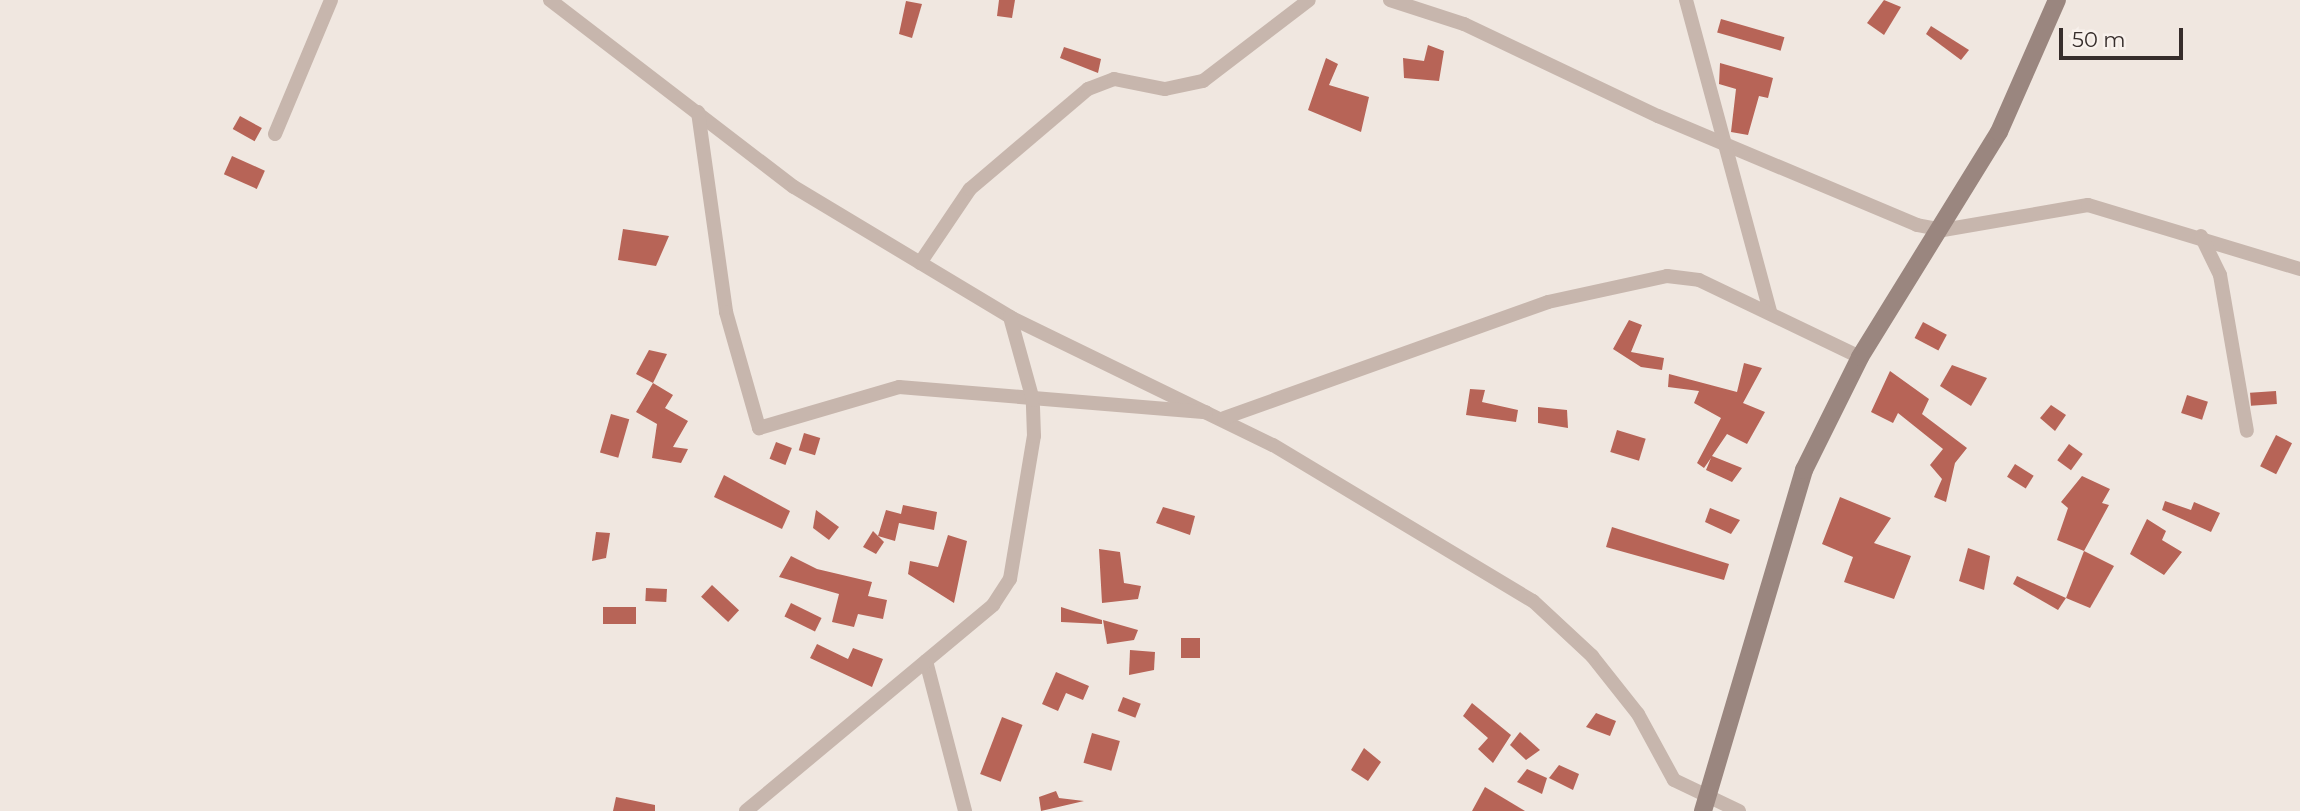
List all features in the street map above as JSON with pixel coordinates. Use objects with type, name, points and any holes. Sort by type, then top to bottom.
[{"type":"main road","points":[[1705,805],[1804,470],[1860,356],[1943,230],[1999,132],[2057,0]]},
{"type":"street","points":[[275,134],[331,0]]},
{"type":"street","points":[[550,0],[794,187],[1010,317],[1218,415],[1533,601],[1592,656],[1638,714],[1674,780],[1705,805],[1734,810]]},
{"type":"street","points":[[920,263],[970,190],[1088,89],[1114,79],[1165,89],[1203,81],[1309,0]]},
{"type":"street","points":[[1390,0],[1550,61],[1722,143],[1902,220],[1943,230],[2088,205],[2201,236],[2300,269]]},
{"type":"street","points":[[1686,0],[1722,143],[1770,312]]},
{"type":"street","points":[[698,112],[726,312],[759,428],[899,387],[1218,415],[1375,360],[1629,281],[1699,280],[1860,356]]},
{"type":"street","points":[[2201,236],[2220,275],[2247,432]]},
{"type":"street","points":[[746,811],[993,605],[1010,579],[1027,502],[1033,400],[1010,317]]},
{"type":"street","points":[[926,661],[965,811]]},
{"type":"building","points":[[999,0],[1015,0],[1012,18],[997,16]]},
{"type":"building","points":[[1884,0],[1901,7],[1884,35],[1867,23]]},
{"type":"building","points":[[906,1],[922,4],[912,38],[899,34]]},
{"type":"building","points":[[1721,19],[1784,37],[1781,51],[1717,32]]},
{"type":"building","points":[[1931,26],[1969,50],[1961,60],[1926,34]]},
{"type":"building","points":[[1428,45],[1444,51],[1439,81],[1404,78],[1403,58],[1424,61]]},
{"type":"building","points":[[1064,47],[1101,59],[1098,73],[1060,58]]},
{"type":"building","points":[[1326,58],[1338,64],[1329,85],[1369,97],[1361,132],[1308,110]]},
{"type":"building","points":[[1720,63],[1773,78],[1768,98],[1759,96],[1748,135],[1731,132],[1736,89],[1719,84]]},
{"type":"building","points":[[240,116],[262,128],[255,141],[233,129]]},
{"type":"building","points":[[232,156],[265,171],[257,189],[224,174]]},
{"type":"building","points":[[623,229],[669,236],[656,266],[618,260]]},
{"type":"building","points":[[1629,320],[1642,325],[1631,352],[1664,358],[1662,370],[1641,367],[1613,349]]},
{"type":"building","points":[[1923,322],[1947,335],[1938,351],[1915,338]]},
{"type":"building","points":[[649,350],[667,354],[653,383],[636,374]]},
{"type":"building","points":[[1744,363],[1762,368],[1743,403],[1765,412],[1747,444],[1727,434],[1712,456],[1742,468],[1732,482],[1706,470],[1711,458],[1704,468],[1697,463],[1721,418],[1694,403],[1699,391],[1668,387],[1669,374],[1737,392]]},
{"type":"building","points":[[1952,365],[1987,378],[1971,406],[1940,386]]},
{"type":"building","points":[[1890,371],[1929,399],[1922,414],[1967,448],[1955,463],[1946,502],[1934,497],[1942,479],[1930,465],[1943,449],[1898,413],[1893,423],[1871,412]]},
{"type":"building","points":[[653,383],[673,395],[665,408],[688,421],[673,447],[688,449],[681,463],[652,458],[657,424],[636,412]]},
{"type":"building","points":[[1470,389],[1485,390],[1482,402],[1518,410],[1516,422],[1466,415]]},
{"type":"building","points":[[2276,391],[2277,404],[2251,406],[2250,393]]},
{"type":"building","points":[[2187,395],[2208,402],[2202,420],[2181,413]]},
{"type":"building","points":[[2051,405],[2066,415],[2055,431],[2040,418]]},
{"type":"building","points":[[1538,407],[1567,410],[1568,428],[1538,423]]},
{"type":"building","points":[[611,414],[629,419],[618,458],[600,452]]},
{"type":"building","points":[[1617,430],[1646,439],[1639,461],[1610,452]]},
{"type":"building","points":[[804,433],[820,438],[815,455],[799,450]]},
{"type":"building","points":[[2276,435],[2292,443],[2276,474],[2260,466]]},
{"type":"building","points":[[776,442],[792,448],[785,465],[770,459]]},
{"type":"building","points":[[2069,444],[2083,454],[2071,470],[2057,460]]},
{"type":"building","points":[[2015,464],[2034,476],[2026,488],[2007,477]]},
{"type":"building","points":[[724,475],[790,511],[782,529],[714,497]]},
{"type":"building","points":[[2082,476],[2110,489],[2102,503],[2109,505],[2084,551],[2057,540],[2068,508],[2061,502]]},
{"type":"building","points":[[1840,497],[1891,518],[1874,543],[1911,556],[1894,599],[1844,582],[1853,557],[1822,544]]},
{"type":"building","points":[[2165,501],[2191,510],[2194,502],[2220,513],[2211,532],[2162,510]]},
{"type":"building","points":[[903,505],[937,512],[934,530],[899,523],[895,541],[878,536],[886,510],[901,514]]},
{"type":"building","points":[[1163,507],[1195,516],[1190,535],[1156,523]]},
{"type":"building","points":[[1710,508],[1740,520],[1731,534],[1705,522]]},
{"type":"building","points":[[816,510],[839,527],[829,540],[813,528]]},
{"type":"building","points":[[2147,519],[2166,531],[2162,540],[2182,552],[2164,575],[2130,554]]},
{"type":"building","points":[[1612,527],[1729,564],[1724,580],[1606,547]]},
{"type":"building","points":[[873,531],[884,542],[876,554],[863,547]]},
{"type":"building","points":[[596,532],[610,533],[606,558],[592,561]]},
{"type":"building","points":[[948,535],[967,541],[954,603],[908,574],[910,561],[938,567]]},
{"type":"building","points":[[1968,548],[1990,556],[1984,590],[1959,581]]},
{"type":"building","points":[[1099,549],[1120,552],[1124,583],[1141,586],[1138,599],[1102,603]]},
{"type":"building","points":[[2084,551],[2114,566],[2090,608],[2066,598]]},
{"type":"building","points":[[791,556],[817,569],[872,582],[868,596],[887,600],[883,619],[858,614],[854,627],[832,622],[839,594],[779,577]]},
{"type":"building","points":[[2017,576],[2066,598],[2058,610],[2013,584]]},
{"type":"building","points":[[712,585],[739,610],[728,622],[701,597]]},
{"type":"building","points":[[646,588],[667,589],[666,602],[645,601]]},
{"type":"building","points":[[791,603],[822,618],[815,631],[784,616]]},
{"type":"building","points":[[603,607],[636,607],[636,624],[603,624]]},
{"type":"building","points":[[1061,607],[1102,620],[1102,624],[1061,622]]},
{"type":"building","points":[[1103,620],[1138,630],[1134,640],[1107,644]]},
{"type":"building","points":[[1181,638],[1200,638],[1200,658],[1181,658]]},
{"type":"building","points":[[817,644],[848,659],[853,648],[883,659],[872,687],[810,658]]},
{"type":"building","points":[[1130,650],[1155,652],[1154,670],[1129,675]]},
{"type":"building","points":[[1056,672],[1089,686],[1083,700],[1066,693],[1058,711],[1042,704]]},
{"type":"building","points":[[1123,697],[1141,704],[1135,718],[1118,711]]},
{"type":"building","points":[[1472,703],[1511,735],[1493,763],[1478,749],[1488,738],[1463,716]]},
{"type":"building","points":[[1596,713],[1616,721],[1610,736],[1586,727]]},
{"type":"building","points":[[1002,717],[1023,725],[1001,782],[980,774]]},
{"type":"building","points":[[1520,732],[1540,750],[1526,760],[1510,745]]},
{"type":"building","points":[[1092,733],[1120,741],[1111,771],[1083,763]]},
{"type":"building","points":[[1364,748],[1381,762],[1368,781],[1351,770]]},
{"type":"building","points":[[1559,765],[1579,774],[1573,790],[1549,778]]},
{"type":"building","points":[[1527,769],[1547,778],[1542,794],[1517,782]]},
{"type":"building","points":[[1485,787],[1525,811],[1472,811]]},
{"type":"building","points":[[1056,791],[1059,798],[1084,801],[1041,811],[1039,797]]},
{"type":"building","points":[[616,797],[655,805],[655,811],[613,811]]}]
